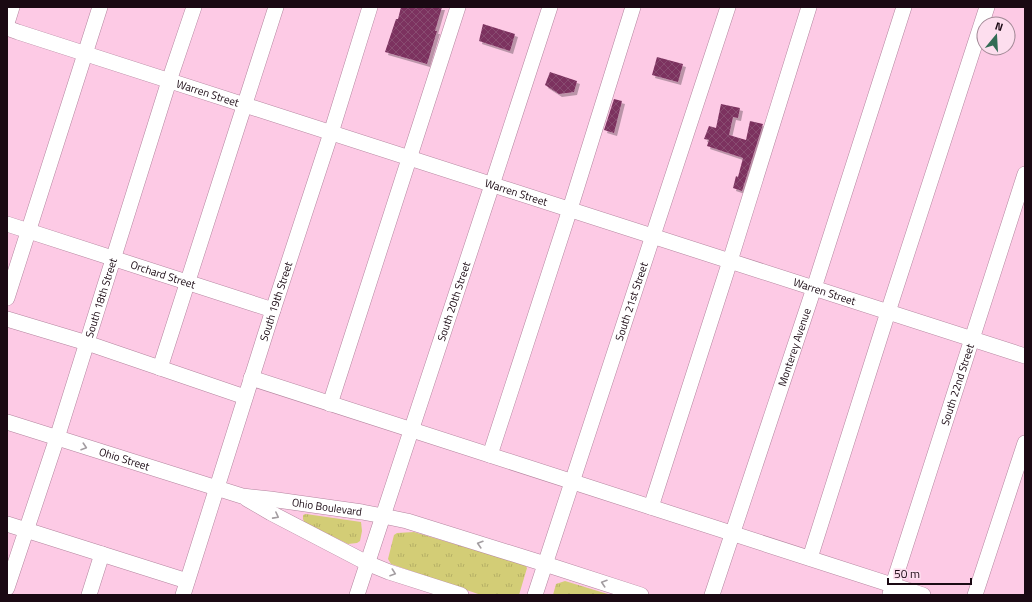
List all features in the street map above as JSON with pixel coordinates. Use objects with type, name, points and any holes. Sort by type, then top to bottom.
[{"type":"street","points":[[7,23],[12,7]]},
{"type":"street","points":[[7,298],[100,7]]},
{"type":"street","name":"South 18th Street","points":[[7,588],[57,438],[194,7]]},
{"type":"street","points":[[160,368],[276,7]]},
{"type":"street","name":"South 19th Street","points":[[185,588],[370,7]]},
{"type":"street","points":[[330,404],[458,7]]},
{"type":"street","name":"South 20th Street","points":[[357,595],[550,7]]},
{"type":"street","points":[[490,455],[570,210],[633,7]]},
{"type":"street","name":"South 21st Street","points":[[535,595],[728,7]]},
{"type":"street","points":[[651,507],[730,261],[809,7]]},
{"type":"street","name":"Monterey Avenue","points":[[712,595],[814,288],[904,7]]},
{"type":"street","points":[[810,558],[987,7]]},
{"type":"street","name":"Warren Street","points":[[7,28],[1025,356]]},
{"type":"street","name":"South 22nd Street","points":[[891,590],[1025,174]]},
{"type":"street","name":"Orchard Street","points":[[7,224],[273,310]]},
{"type":"street","points":[[7,319],[87,343],[245,397]]},
{"type":"street","points":[[251,378],[810,558],[891,590],[923,595]]},
{"type":"street","name":"Ohio Street","points":[[7,422],[242,496]]},
{"type":"street","points":[[975,595],[1025,443]]},
{"type":"street","name":"Ohio Boulevard","points":[[242,496],[383,516],[407,521],[641,595]]},
{"type":"street","name":"Ohio Boulevard","points":[[242,496],[271,513],[367,563],[389,572],[461,595]]},
{"type":"street","points":[[7,524],[102,554],[185,588]]},
{"type":"street","points":[[89,595],[102,554]]},
{"type":"green space","points":[[306,514],[361,522],[362,531],[360,541],[357,543],[348,544],[304,522],[303,515]]},
{"type":"green space","points":[[414,532],[525,565],[527,568],[519,595],[481,595],[391,564],[388,559],[394,535],[397,533]]},
{"type":"green space","points":[[565,581],[611,595],[553,595],[556,584]]},
{"type":"building","points":[[401,7],[442,7],[435,31],[437,31],[427,64],[385,52]]},
{"type":"building","points":[[483,24],[515,34],[510,51],[479,41]]},
{"type":"building","points":[[657,57],[683,64],[678,82],[652,75]]},
{"type":"building","points":[[550,72],[577,81],[574,92],[559,94],[545,85]]},
{"type":"building","points":[[614,99],[622,101],[614,133],[604,130]]},
{"type":"building","points":[[721,104],[740,108],[738,118],[733,117],[729,135],[746,140],[750,121],[763,124],[742,191],[733,188],[736,176],[738,177],[743,158],[707,146],[709,140],[704,139],[709,126],[716,128]]}]
